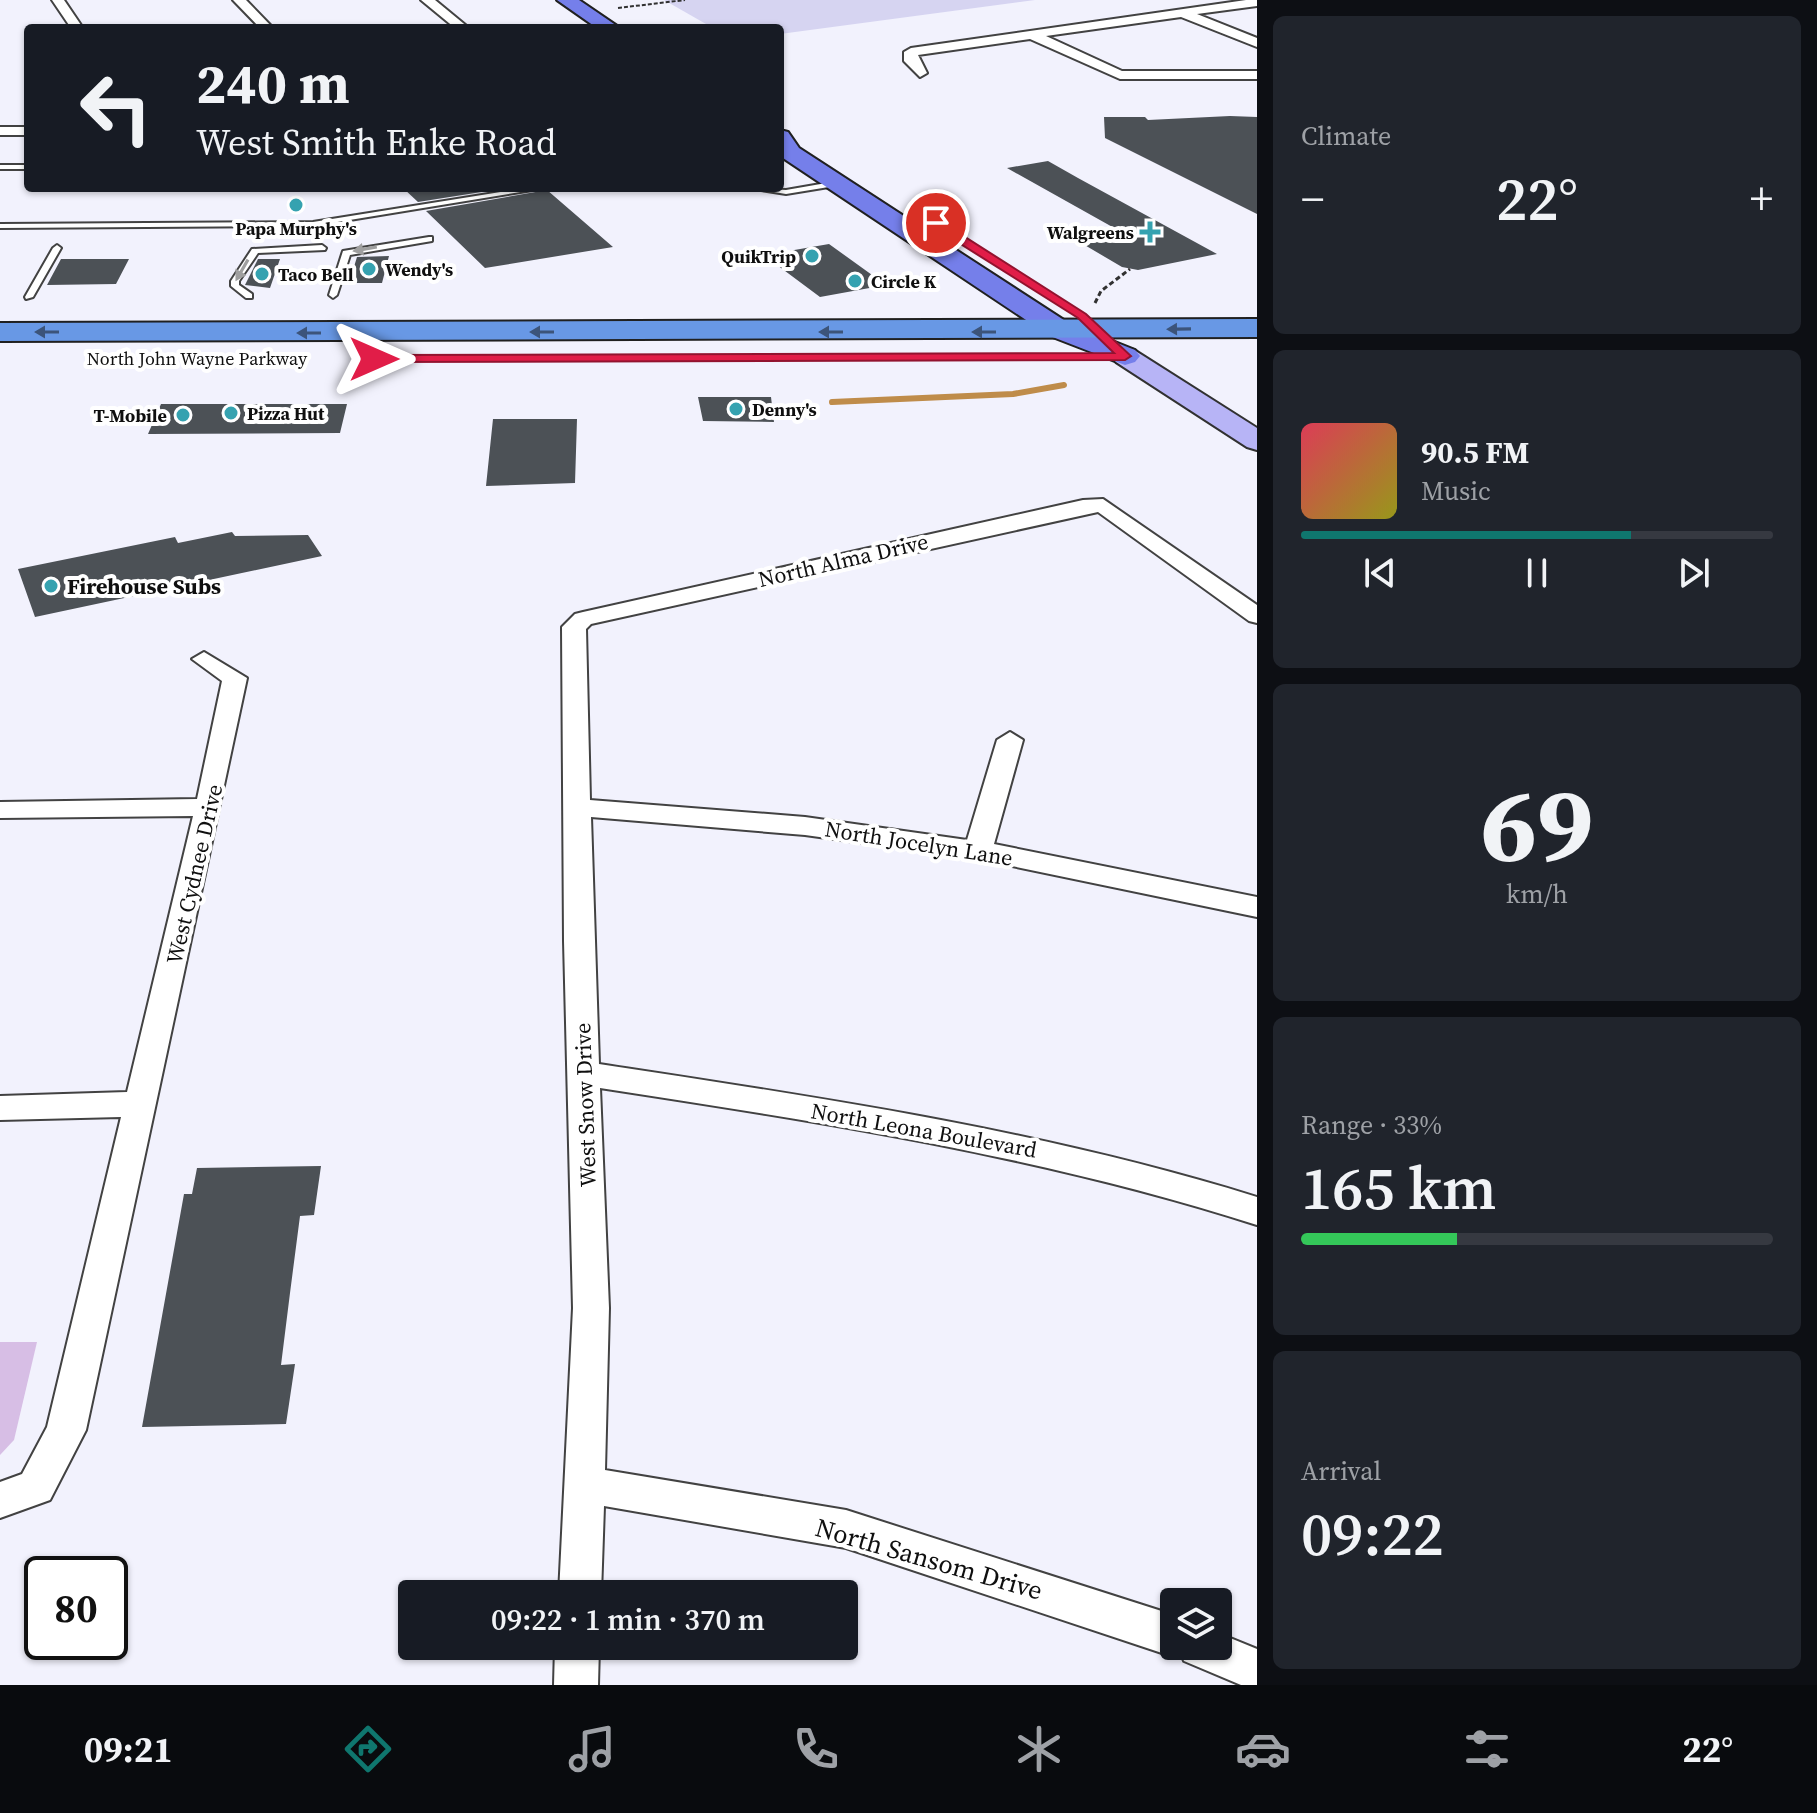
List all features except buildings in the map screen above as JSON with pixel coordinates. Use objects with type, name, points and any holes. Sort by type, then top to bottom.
[{"type":"highway","points":[[0,332],[1060,330],[1091,318],[1257,328]]},
{"type":"highway","points":[[35,357],[161,345],[174,342],[181,333]]},
{"type":"highway","points":[[959,357],[1257,356]]},
{"type":"highway","name":"North John Wayne Parkway","points":[[0,357],[446,359]]},
{"type":"highway","points":[[783,358],[825,358]]},
{"type":"main road","points":[[566,0],[604,24]]},
{"type":"main road","points":[[784,138],[822,151],[1082,316],[1091,318],[1125,356]]},
{"type":"main road","points":[[784,143],[791,153],[1060,330],[1125,356]]},
{"type":"main road","points":[[838,183],[861,187],[911,218],[936,223]]},
{"type":"street","points":[[58,0],[74,24]]},
{"type":"street","points":[[239,0],[263,24]]},
{"type":"street","points":[[427,0],[458,24]]},
{"type":"street","points":[[920,73],[911,61],[911,52],[1257,2]]},
{"type":"street","points":[[1182,12],[1257,43]]},
{"type":"street","points":[[1027,33],[1120,75],[1257,75]]},
{"type":"street","points":[[0,131],[24,131]]},
{"type":"street","points":[[1125,356],[1257,441]]},
{"type":"street","name":"North Alma Drive","points":[[583,619],[1083,506],[1103,505],[1257,616]]},
{"type":"street","name":"West Snow Drive","points":[[581,1580],[591,1308],[574,627],[583,619]]},
{"type":"street","name":"West Cydnee Drive","points":[[18,1494],[66,1430],[209,805],[235,678],[204,659]]},
{"type":"street","points":[[978,850],[1010,740]]},
{"type":"street","points":[[0,810],[180,810],[209,805]]},
{"type":"street","name":"North Jocelyn Lane","points":[[577,807],[805,826],[978,850],[1257,907]]},
{"type":"street","name":"North Leona Boulevard","points":[[584,1074],[1039,1149],[1184,1186],[1257,1211]]},
{"type":"street","points":[[0,1108],[139,1104]]},
{"type":"street","name":"North Sansom Drive","points":[[584,1485],[846,1529],[1160,1631]]},
{"type":"street","points":[[576,1685],[577,1660]]},
{"type":"street","points":[[1232,1660],[1257,1670]]},
{"type":"lane","points":[[0,167],[24,167]]},
{"type":"lane","points":[[784,192],[838,183]]},
{"type":"lane","points":[[0,226],[313,224],[516,192]]},
{"type":"lane","points":[[333,295],[346,253],[429,239]]},
{"type":"lane","points":[[29,297],[57,248]]},
{"type":"lane","points":[[249,296],[235,286],[235,281],[255,251],[322,248]]},
{"type":"path","points":[[585,12],[685,0]]},
{"type":"path","points":[[1091,318],[1130,269]]},
{"type":"shaded area","points":[[664,0],[1035,0],[784,33],[784,24],[706,24]]},
{"type":"shaded area","points":[[0,1342],[37,1342],[14,1440],[0,1455]]},
{"type":"waterway","points":[[832,402],[1013,394],[1064,385]]},
{"type":"place","name":"Papa Murphy's","points":[[296,205]]},
{"type":"place","name":"Walgreens","points":[[1150,232]]},
{"type":"place","name":"QuikTrip","points":[[812,256]]},
{"type":"place","name":"Wendy's","points":[[369,269]]},
{"type":"place","name":"Taco Bell","points":[[262,274]]},
{"type":"place","name":"Circle K","points":[[855,281]]},
{"type":"place","name":"Denny's","points":[[736,409]]},
{"type":"place","name":"Pizza Hut","points":[[231,413]]},
{"type":"place","name":"T-Mobile","points":[[183,415]]},
{"type":"place","name":"Firehouse Subs","points":[[51,586]]},
{"type":"route","points":[[374,359],[1125,356],[1082,316],[936,223]]}]
